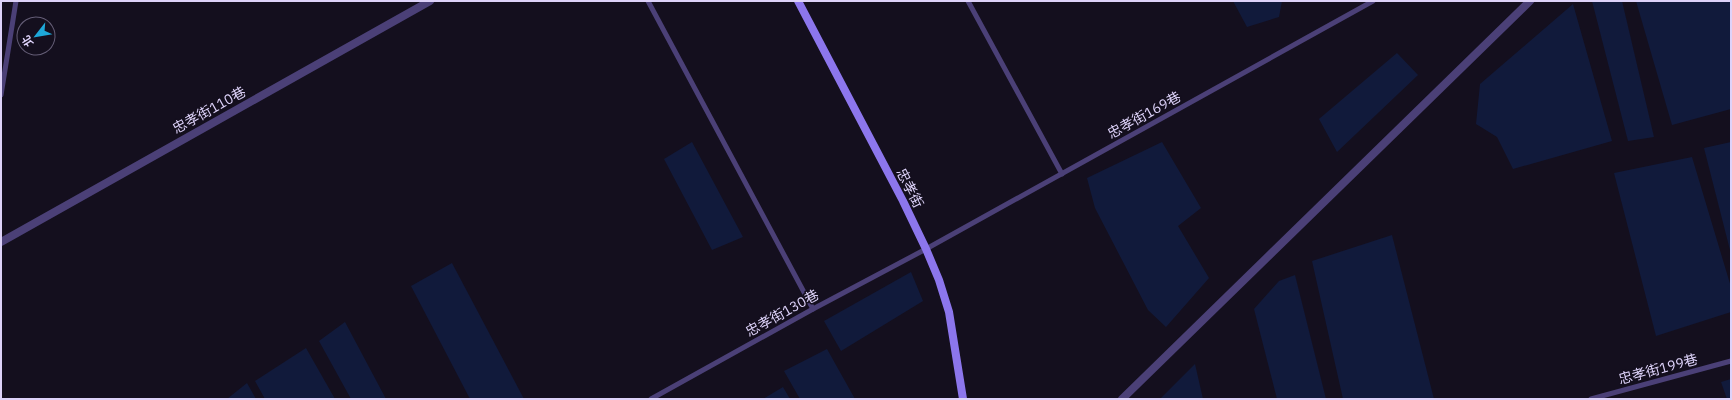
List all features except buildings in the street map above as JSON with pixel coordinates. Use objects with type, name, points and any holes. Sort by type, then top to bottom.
[{"type":"street","name":"忠孝街110巷","points":[[1,242],[430,1]]},
{"type":"street","name":"忠孝街","points":[[798,1],[903,201],[946,296],[963,399]]},
{"type":"street","points":[[1122,399],[1530,1]]},
{"type":"lane","points":[[1,95],[16,1]]},
{"type":"lane","points":[[648,1],[813,309]]},
{"type":"lane","points":[[968,1],[1062,174]]},
{"type":"lane","name":"忠孝街169巷","points":[[926,249],[1373,1]]},
{"type":"lane","name":"忠孝街130巷","points":[[651,399],[813,309],[926,249]]},
{"type":"lane","name":"忠孝街199巷","points":[[1591,399],[1731,362]]},
{"type":"water","points":[[1233,1],[1282,1],[1279,17],[1247,27]]},
{"type":"water","points":[[1592,1],[1622,1],[1654,137],[1628,141]]},
{"type":"water","points":[[1636,1],[1731,1],[1731,109],[1672,125]]},
{"type":"water","points":[[1573,4],[1612,141],[1513,169],[1497,137],[1476,124],[1480,84]]},
{"type":"water","points":[[1397,53],[1418,75],[1337,152],[1319,119]]},
{"type":"water","points":[[692,142],[743,237],[712,250],[664,159]]},
{"type":"water","points":[[1162,142],[1201,208],[1178,226],[1209,278],[1166,327],[1148,310],[1095,208],[1087,178]]},
{"type":"water","points":[[1731,142],[1731,254],[1704,148]]},
{"type":"water","points":[[1692,157],[1731,287],[1731,312],[1656,336],[1614,173]]},
{"type":"water","points":[[1392,235],[1434,399],[1343,399],[1312,261]]},
{"type":"water","points":[[452,263],[524,399],[470,399],[411,286]]},
{"type":"water","points":[[911,272],[923,301],[841,351],[824,321]]},
{"type":"water","points":[[1295,275],[1326,399],[1277,399],[1254,309],[1279,281]]},
{"type":"water","points":[[345,322],[386,399],[351,399],[319,341]]},
{"type":"water","points":[[306,348],[335,399],[265,399],[255,381]]},
{"type":"water","points":[[827,349],[855,399],[800,399],[784,371]]},
{"type":"water","points":[[1195,364],[1203,399],[1160,399]]},
{"type":"water","points":[[1731,379],[1731,399],[1727,399],[1721,382]]},
{"type":"water","points":[[247,383],[256,399],[227,399]]},
{"type":"water","points":[[783,387],[790,399],[763,399]]}]
